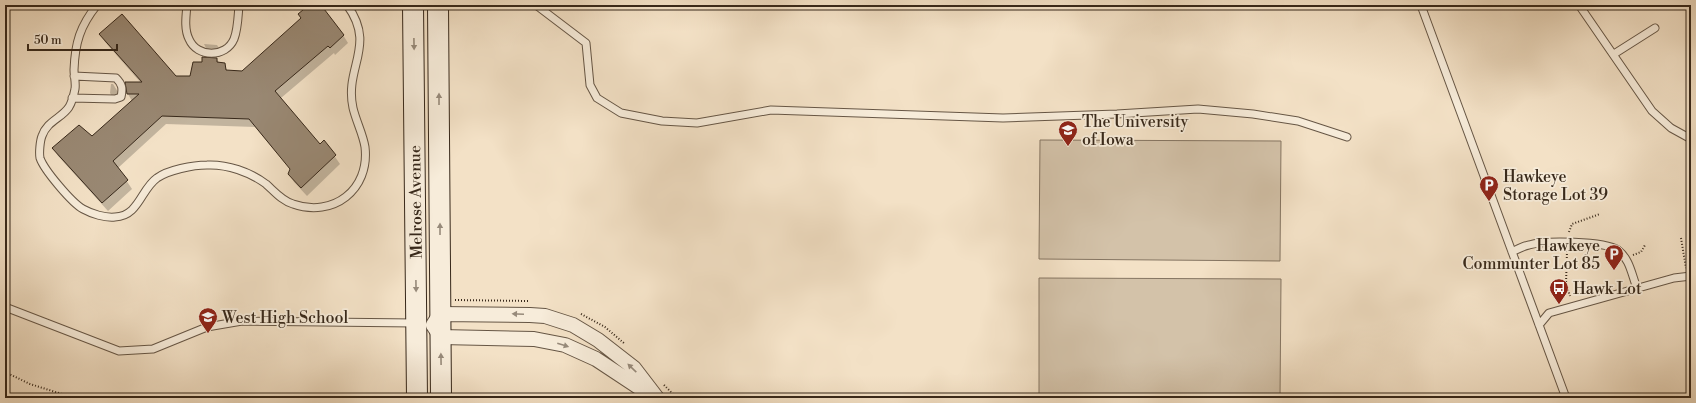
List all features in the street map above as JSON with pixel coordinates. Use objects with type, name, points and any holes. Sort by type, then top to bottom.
[{"type":"main road","name":"Melrose Avenue","points":[[413,5],[433,325],[441,398]]},
{"type":"main road","name":"Melrose Avenue","points":[[417,398],[433,325],[438,5]]},
{"type":"street","points":[[433,325],[538,315],[558,319],[573,325],[598,340],[634,368],[656,398]]},
{"type":"street","points":[[433,325],[534,338],[565,345],[596,358],[656,398]]},
{"type":"lane","points":[[97,5],[80,31],[74,76],[75,88],[69,107],[50,122],[41,136],[40,158],[63,190],[82,209],[100,216],[117,218],[135,209],[157,178],[178,170],[209,164],[226,167],[255,177],[292,204],[310,208],[324,207],[339,203],[348,197],[356,186],[365,161],[365,147],[352,102],[351,85],[360,54],[361,39],[354,15],[346,5]]},
{"type":"lane","points":[[187,5],[186,27],[191,43],[194,47],[204,53],[217,53],[229,47],[234,39],[238,5]]},
{"type":"lane","points":[[536,5],[586,43],[590,85],[597,98],[621,113],[662,121],[697,123],[771,110],[1003,118],[1198,109],[1253,114],[1298,121],[1347,137]]},
{"type":"lane","points":[[1579,5],[1652,111],[1671,128],[1691,139]]},
{"type":"lane","points":[[1422,8],[1566,398]]},
{"type":"lane","points":[[1614,54],[1655,28]]},
{"type":"lane","points":[[72,98],[115,99],[121,97],[123,90],[121,83],[116,78],[74,76]]},
{"type":"lane","points":[[1512,252],[1530,244],[1568,243],[1609,246],[1618,251],[1628,262],[1637,288]]},
{"type":"lane","points":[[1539,325],[1549,312],[1674,278],[1689,276]]},
{"type":"lane","points":[[5,307],[119,351],[152,350],[207,327],[242,321],[433,325]]},
{"type":"path","points":[[1570,296],[1566,284],[1568,243],[1572,224],[1600,214]]},
{"type":"path","points":[[1681,238],[1689,276]]},
{"type":"path","points":[[1624,258],[1641,252],[1645,245]]},
{"type":"path","points":[[5,372],[30,384],[65,395]]},
{"type":"shaded area","points":[[1040,140],[1281,141],[1280,261],[1039,259]]},
{"type":"shaded area","points":[[1039,278],[1281,279],[1280,398],[1039,397]]},
{"type":"building","points":[[309,5],[321,5],[344,35],[330,48],[328,46],[275,91],[320,144],[324,140],[336,155],[301,188],[288,174],[290,169],[249,119],[162,116],[113,161],[128,180],[102,203],[52,148],[79,125],[92,136],[139,94],[127,94],[125,82],[142,82],[99,34],[122,14],[176,76],[190,76],[193,62],[202,62],[202,57],[217,58],[217,62],[225,63],[226,70],[242,71],[301,18],[298,14]]},
{"type":"place","name":"The University of Iowa","points":[[1068,147]]},
{"type":"place","name":"Hawkeye Storage Lot 39","points":[[1489,202]]},
{"type":"place","name":"Hawkeye Communter Lot 85","points":[[1614,271]]},
{"type":"place","name":"Hawk Lot","points":[[1559,305]]},
{"type":"place","name":"West High School","points":[[208,334]]}]
